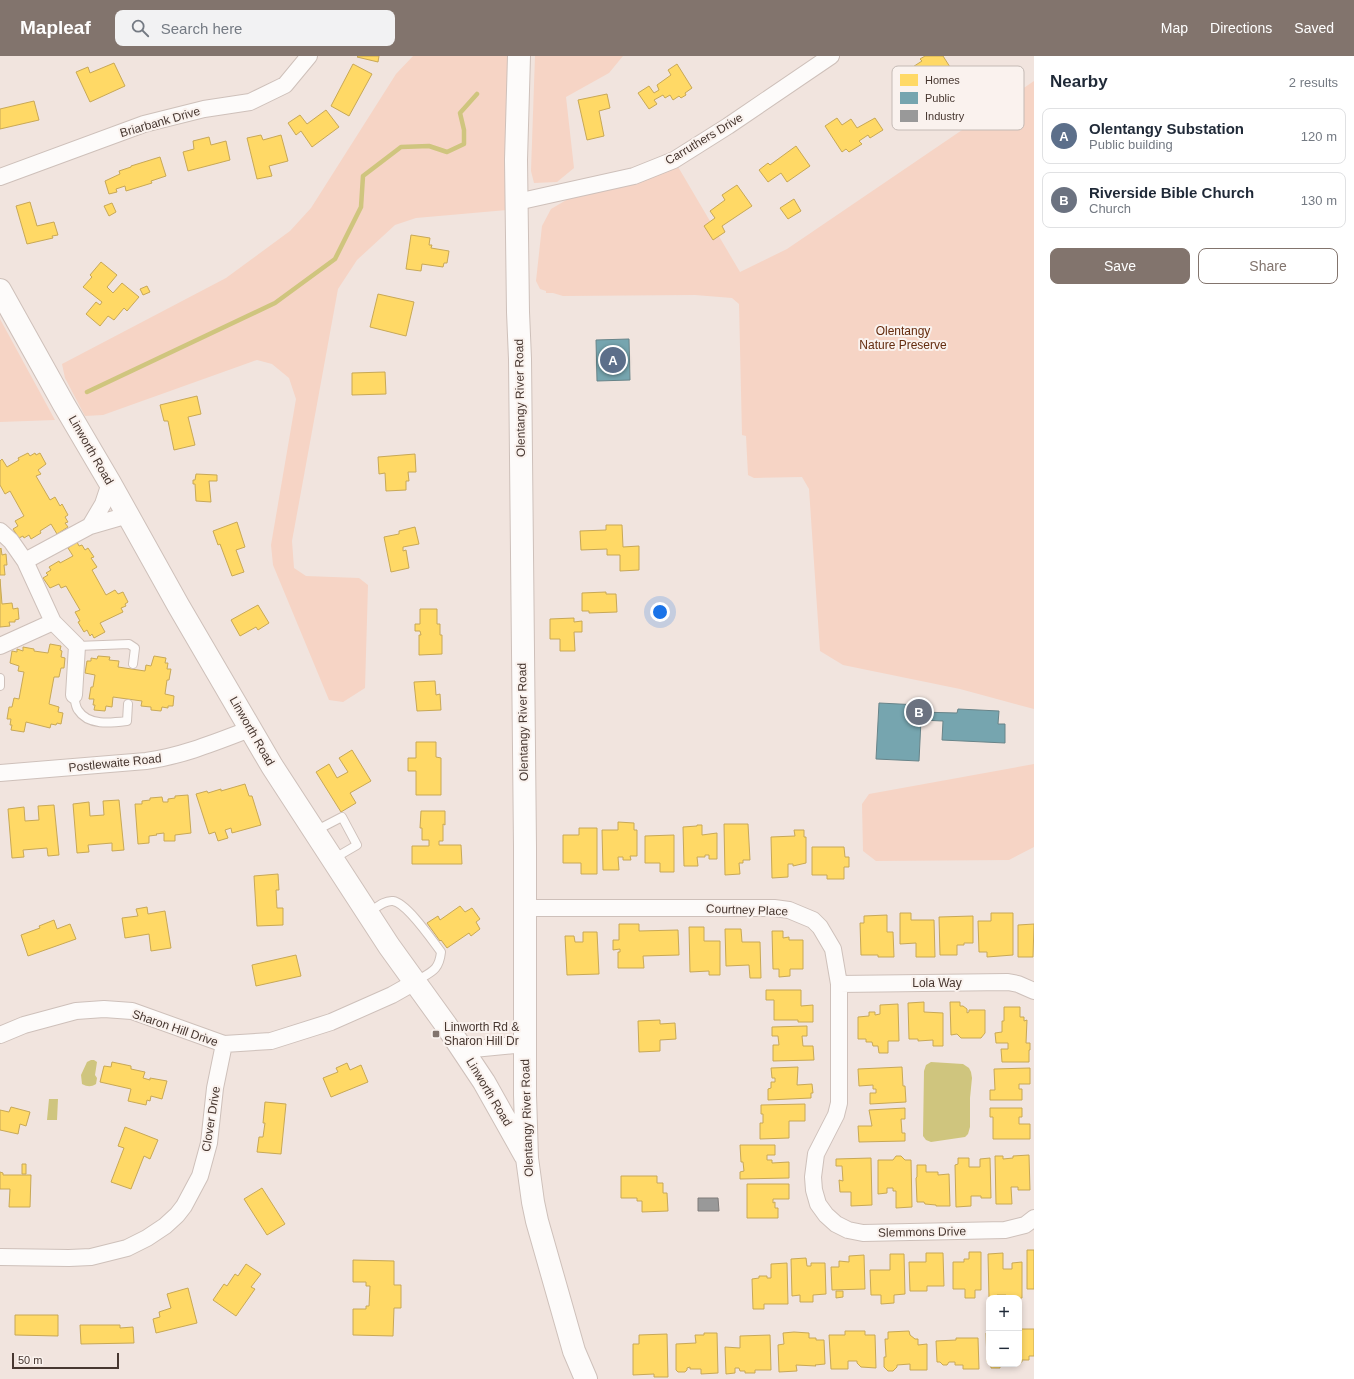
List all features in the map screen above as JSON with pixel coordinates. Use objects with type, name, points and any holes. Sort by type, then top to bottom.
[{"type":"main road","name":"Olentangy River Road","points":[[519,56],[516,202],[520,366],[527,1158],[537,1221],[574,1351],[586,1379]]},
{"type":"main road","name":"Linworth Road","points":[[0,290],[128,514],[178,605],[272,766],[332,860],[484,1082],[527,1158]]},
{"type":"street","name":"Briarbank Drive","points":[[0,177],[144,124],[204,110],[250,102],[285,85],[309,56]]},
{"type":"street","name":"Carruthers Drive","points":[[516,202],[634,176],[674,160],[728,126],[830,56]]},
{"type":"street","points":[[90,526],[103,504],[110,483]]},
{"type":"street","points":[[25,561],[90,526],[128,514]]},
{"type":"street","points":[[0,531],[11,541],[25,561],[53,622],[77,646],[74,694]]},
{"type":"street","points":[[0,646],[53,622]]},
{"type":"street","name":"Postlewaite Road","points":[[0,773],[138,762],[166,758],[189,752],[250,729]]},
{"type":"street","name":"Courtney Place","points":[[525,908],[774,908],[789,910],[813,920],[820,927],[833,949],[839,984],[840,1103],[836,1115],[816,1154],[813,1177],[814,1190],[818,1204]]},
{"type":"street","name":"Sharon Hill Drive","points":[[0,1036],[24,1026],[76,1011],[104,1009],[132,1012],[224,1044],[271,1041],[331,1022],[392,995],[415,982]]},
{"type":"street","name":"Lola Way","points":[[839,984],[1008,982],[1018,984],[1034,991]]},
{"type":"street","name":"Clover Drive","points":[[0,1257],[91,1257],[127,1248],[147,1238],[165,1226],[177,1215],[184,1206],[200,1176],[209,1143],[215,1088],[224,1044]]},
{"type":"street","points":[[463,1050],[525,1044]]},
{"type":"street","name":"Slemmons Drive","points":[[818,1204],[826,1215],[836,1224],[848,1230],[863,1233],[1005,1230],[1025,1225],[1034,1218]]},
{"type":"lane","points":[[77,646],[129,644],[135,648],[133,664]]},
{"type":"lane","points":[[0,678],[0,686]]},
{"type":"lane","points":[[74,694],[77,709],[87,719],[108,723],[127,721],[128,704]]},
{"type":"lane","points":[[314,832],[342,817],[358,845],[332,860]]},
{"type":"lane","points":[[368,913],[385,902],[393,901],[403,906],[441,952],[440,962],[435,970],[415,982]]},
{"type":"green space","points":[[413,56],[511,56],[507,210],[416,218],[395,225],[357,260],[338,289],[292,541],[294,568],[306,576],[359,578],[368,585],[365,688],[343,702],[329,700],[273,565],[271,545],[296,399],[289,378],[272,364],[257,360],[103,415],[85,416],[65,378],[62,364],[226,278],[290,231],[311,208],[396,74]]},
{"type":"green space","points":[[535,56],[623,56],[609,73],[566,97],[574,168],[557,182],[534,183],[531,171]]},
{"type":"green space","name":"Olentangy Nature Preserve","points":[[1034,81],[1034,709],[960,689],[843,665],[820,651],[809,489],[802,477],[754,478],[748,475],[746,436],[742,435],[739,304],[732,298],[695,295],[563,296],[553,293],[546,293],[546,291],[540,289],[536,281],[542,226],[551,209],[585,189],[674,160],[740,272],[787,249],[962,130],[1024,130],[1024,88]]},
{"type":"green space","points":[[0,319],[55,420],[0,422]]},
{"type":"green space","points":[[1034,764],[1034,847],[1009,860],[876,861],[863,851],[862,804],[869,794]]},
{"type":"shaded area","points":[[91,1060],[97,1062],[95,1075],[97,1078],[96,1084],[88,1086],[82,1084],[81,1075],[87,1062]]},
{"type":"shaded area","points":[[931,1062],[963,1064],[969,1068],[971,1072],[970,1127],[968,1134],[965,1137],[931,1142],[926,1140],[923,1136],[924,1071],[926,1065]]},
{"type":"shaded area","points":[[49,1099],[58,1099],[57,1120],[47,1120]]},
{"type":"building: Homes","points":[[379,56],[378,62],[357,57]]},
{"type":"building: Homes","points":[[925,56],[943,56],[949,66],[914,66],[922,61],[920,59]]},
{"type":"building: Homes","points":[[114,63],[125,86],[90,102],[76,72],[88,67],[90,73]]},
{"type":"building: Homes","points":[[353,64],[372,74],[349,116],[331,106]]},
{"type":"building: Homes","points":[[677,64],[692,88],[685,93],[686,95],[681,98],[679,96],[673,100],[670,95],[665,98],[663,95],[654,100],[657,104],[649,109],[638,93],[649,86],[654,93],[659,90],[657,85],[671,75],[668,70]]},
{"type":"building: Homes","points":[[607,94],[610,108],[599,111],[604,136],[587,140],[578,100]]},
{"type":"building: Homes","points":[[34,101],[39,120],[0,129],[0,109]]},
{"type":"building: Homes","points":[[326,110],[339,127],[312,147],[301,131],[296,135],[288,123],[300,115],[307,124]]},
{"type":"building: Homes","points":[[837,118],[842,125],[851,119],[857,128],[875,118],[883,130],[870,138],[868,135],[859,141],[862,144],[849,152],[846,149],[842,152],[825,126]]},
{"type":"building: Homes","points":[[261,135],[263,140],[281,135],[288,161],[269,166],[272,176],[257,179],[247,138]]},
{"type":"building: Homes","points":[[209,137],[211,145],[226,141],[230,160],[188,171],[183,152],[194,149],[193,141]]},
{"type":"building: Homes","points":[[796,146],[810,166],[787,182],[781,173],[768,182],[759,170],[768,163],[770,165]]},
{"type":"building: Homes","points":[[160,157],[166,176],[151,181],[152,183],[126,191],[125,186],[116,189],[117,192],[109,194],[105,181],[120,174],[119,171]]},
{"type":"building: Homes","points":[[737,185],[752,206],[722,226],[725,232],[713,240],[704,226],[715,218],[710,211],[725,200],[722,195]]},
{"type":"building: Homes","points":[[794,199],[801,211],[788,219],[780,208]]},
{"type":"building: Homes","points":[[30,202],[37,226],[54,222],[58,235],[52,236],[53,238],[27,244],[16,206]]},
{"type":"building: Homes","points":[[112,203],[116,212],[109,216],[104,206]]},
{"type":"building: Homes","points":[[411,235],[430,238],[429,245],[432,245],[431,248],[449,251],[447,263],[444,263],[443,267],[422,264],[421,271],[406,269]]},
{"type":"building: Homes","points":[[101,262],[117,275],[107,287],[113,293],[122,283],[139,297],[127,311],[124,308],[114,320],[108,316],[100,326],[86,314],[96,302],[100,305],[102,302],[83,287],[92,277],[90,275]]},
{"type":"building: Homes","points":[[147,286],[150,292],[143,295],[140,289]]},
{"type":"building: Homes","points":[[378,294],[414,302],[406,336],[370,327]]},
{"type":"building: Homes","points":[[385,372],[386,394],[352,395],[352,373]]},
{"type":"building: Homes","points":[[197,396],[201,414],[188,417],[195,445],[174,450],[168,421],[164,421],[160,405]]},
{"type":"building: Homes","points":[[28,453],[30,456],[35,453],[36,455],[40,453],[46,464],[38,470],[41,474],[36,476],[50,500],[55,497],[60,506],[62,504],[68,515],[65,517],[68,522],[65,523],[68,527],[57,534],[51,524],[31,539],[29,535],[24,538],[23,536],[19,538],[13,529],[18,526],[15,521],[24,516],[10,491],[5,494],[0,485],[0,461],[2,459],[7,467],[19,460],[18,458]]},
{"type":"building: Homes","points":[[415,454],[416,472],[408,472],[409,481],[406,481],[406,490],[386,491],[385,473],[379,474],[378,457]]},
{"type":"building: Homes","points":[[196,474],[217,475],[217,481],[209,481],[211,502],[196,501],[195,484],[193,484],[193,480],[195,480]]},
{"type":"building: Homes","points":[[237,522],[245,547],[236,550],[244,572],[232,576],[220,544],[218,545],[213,531]]},
{"type":"building: Homes","points":[[606,525],[622,525],[623,547],[639,546],[639,570],[620,571],[620,555],[607,555],[607,549],[581,550],[580,531],[606,530]]},
{"type":"building: Homes","points":[[415,527],[419,544],[403,547],[403,551],[406,550],[409,568],[391,572],[384,537],[399,534],[399,531]]},
{"type":"building: Homes","points":[[77,542],[79,546],[82,545],[85,550],[88,548],[94,557],[91,558],[97,567],[92,570],[106,595],[115,590],[118,594],[123,592],[128,602],[125,604],[126,606],[121,608],[123,612],[100,623],[105,632],[94,638],[92,634],[90,636],[87,630],[84,632],[78,622],[80,621],[75,612],[80,610],[66,586],[61,588],[59,584],[50,588],[43,578],[48,575],[46,573],[51,570],[49,567],[59,561],[60,563],[73,556],[68,548]]},
{"type":"building: Homes","points":[[1,548],[2,555],[6,554],[7,565],[4,565],[5,575],[0,575]]},
{"type":"building: Homes","points":[[0,579],[2,604],[12,603],[13,609],[18,608],[19,619],[15,620],[15,622],[9,622],[10,626],[0,627]]},
{"type":"building: Homes","points":[[606,592],[606,594],[616,594],[617,612],[589,613],[589,611],[582,611],[582,593]]},
{"type":"building: Homes","points":[[258,605],[269,623],[258,630],[256,627],[240,636],[231,620]]},
{"type":"building: Homes","points":[[420,609],[437,609],[437,624],[440,624],[440,635],[442,635],[442,654],[419,655],[419,635],[421,635],[420,631],[415,631],[415,624],[420,624]]},
{"type":"building: Homes","points":[[574,618],[574,622],[582,621],[582,632],[574,632],[575,651],[560,651],[560,639],[550,639],[550,619]]},
{"type":"building: Homes","points":[[50,644],[61,646],[61,657],[65,658],[64,668],[61,668],[59,677],[54,677],[49,704],[59,707],[58,712],[63,713],[61,724],[51,724],[50,728],[26,722],[24,732],[11,730],[11,719],[7,719],[9,707],[12,707],[14,698],[19,699],[24,672],[18,671],[19,666],[10,663],[12,651],[17,652],[17,649],[23,651],[23,647],[34,649],[34,651],[48,653]]},
{"type":"building: Homes","points":[[98,656],[110,657],[109,660],[119,661],[118,667],[145,671],[146,665],[151,666],[154,656],[166,658],[165,663],[168,663],[167,669],[171,669],[169,680],[167,680],[165,694],[174,696],[173,706],[168,706],[168,708],[162,707],[161,711],[151,710],[151,707],[141,706],[142,701],[113,697],[112,707],[106,706],[105,711],[94,710],[94,699],[89,699],[95,675],[85,673],[87,661],[91,661],[91,658],[97,659]]},
{"type":"building: Homes","points":[[435,681],[436,695],[440,694],[441,710],[417,711],[414,682]]},
{"type":"building: Homes","points":[[416,742],[436,742],[436,757],[441,758],[441,795],[416,795],[416,771],[408,771],[408,758],[416,758]]},
{"type":"building: Homes","points":[[352,750],[371,781],[350,793],[356,803],[341,812],[316,772],[329,764],[337,778],[348,772],[339,758]]},
{"type":"building: Homes","points":[[245,784],[249,796],[252,796],[261,825],[232,833],[231,828],[225,830],[228,838],[218,841],[215,832],[209,834],[196,794],[207,791],[208,793],[221,789],[221,791]]},
{"type":"building: Homes","points":[[188,795],[191,833],[175,835],[175,841],[164,841],[164,833],[156,834],[157,835],[149,836],[149,843],[138,844],[135,804],[142,804],[142,801],[150,800],[150,798],[162,797],[163,802],[168,802],[168,799],[175,798],[175,796]]},
{"type":"building: Homes","points":[[119,800],[124,850],[112,851],[112,843],[88,845],[89,852],[77,853],[73,804],[89,802],[90,816],[104,815],[103,801]]},
{"type":"building: Homes","points":[[54,805],[59,855],[48,856],[47,848],[23,850],[24,857],[12,858],[8,809],[24,807],[25,821],[39,820],[38,806]]},
{"type":"building: Homes","points":[[421,811],[445,811],[443,841],[439,841],[439,845],[461,845],[462,864],[412,864],[412,846],[429,846],[429,840],[422,840],[422,828],[420,828]]},
{"type":"building: Homes","points":[[618,822],[634,823],[634,830],[637,830],[637,856],[630,856],[631,860],[623,860],[623,857],[618,857],[619,870],[603,870],[602,830],[618,830]]},
{"type":"building: Homes","points":[[724,824],[748,824],[750,860],[743,860],[743,863],[739,863],[740,874],[725,875]]},
{"type":"building: Homes","points":[[702,825],[702,835],[717,833],[717,859],[709,859],[709,855],[705,855],[705,857],[697,857],[698,866],[684,866],[683,827]]},
{"type":"building: Homes","points":[[579,828],[597,828],[597,874],[581,874],[581,863],[563,863],[563,835],[579,835]]},
{"type":"building: Homes","points":[[794,830],[804,830],[804,837],[806,837],[806,863],[793,866],[793,864],[788,864],[788,877],[772,878],[771,837],[795,836]]},
{"type":"building: Homes","points":[[674,835],[674,872],[660,872],[660,863],[645,863],[645,836]]},
{"type":"building: Homes","points":[[812,847],[844,847],[845,857],[849,857],[849,867],[844,867],[844,879],[827,879],[827,875],[812,875]]},
{"type":"building: Homes","points":[[278,874],[279,890],[276,890],[277,908],[283,908],[283,925],[257,926],[254,876]]},
{"type":"building: Homes","points":[[460,906],[465,912],[472,908],[480,919],[476,922],[480,929],[471,936],[469,933],[447,948],[427,923],[438,916],[440,920]]},
{"type":"building: Homes","points":[[147,907],[148,914],[165,911],[171,948],[151,951],[149,934],[125,938],[122,918],[138,916],[136,909]]},
{"type":"building: Homes","points":[[900,913],[911,913],[911,920],[934,920],[935,957],[916,957],[916,943],[900,944]]},
{"type":"building: Homes","points":[[991,913],[1013,913],[1013,955],[987,957],[987,952],[979,952],[978,921],[991,921]]},
{"type":"building: Homes","points":[[887,915],[887,932],[893,932],[894,957],[861,955],[860,923],[864,923],[864,916]]},
{"type":"building: Homes","points":[[973,916],[973,943],[957,945],[957,955],[940,955],[939,917]]},
{"type":"building: Homes","points":[[54,920],[57,929],[70,924],[76,939],[28,956],[21,935],[40,928],[39,926]]},
{"type":"building: Homes","points":[[619,924],[639,924],[639,931],[678,930],[679,955],[643,956],[644,968],[618,968],[618,952],[620,952],[620,949],[613,950],[613,940],[619,940]]},
{"type":"building: Homes","points":[[1034,924],[1033,957],[1018,957],[1018,925]]},
{"type":"building: Homes","points":[[689,927],[704,927],[704,941],[720,941],[720,975],[709,975],[709,971],[690,972]]},
{"type":"building: Homes","points":[[725,929],[741,929],[742,942],[760,942],[761,978],[750,978],[749,965],[726,966]]},
{"type":"building: Homes","points":[[772,931],[783,931],[783,938],[789,937],[789,940],[803,940],[803,969],[790,969],[790,976],[779,977],[779,969],[773,969]]},
{"type":"building: Homes","points":[[583,932],[597,932],[599,974],[567,975],[565,936],[574,936],[575,942],[583,942]]},
{"type":"building: Homes","points":[[296,955],[301,976],[256,986],[252,965]]},
{"type":"building: Homes","points":[[766,990],[801,990],[801,1006],[813,1005],[813,1022],[798,1022],[798,1020],[774,1020],[774,1000],[766,1000]]},
{"type":"building: Homes","points":[[924,1002],[924,1012],[943,1013],[943,1046],[933,1046],[933,1040],[918,1041],[918,1039],[909,1039],[908,1003]]},
{"type":"building: Homes","points":[[950,1002],[960,1002],[960,1006],[967,1009],[967,1013],[969,1010],[985,1010],[985,1033],[981,1038],[961,1038],[957,1034],[951,1035]]},
{"type":"building: Homes","points":[[898,1004],[899,1041],[888,1041],[888,1053],[879,1053],[878,1046],[873,1046],[872,1042],[866,1042],[866,1039],[858,1039],[858,1017],[869,1016],[869,1012],[875,1012],[875,1015],[880,1014],[880,1005]]},
{"type":"building: Homes","points":[[1004,1007],[1020,1007],[1020,1017],[1024,1017],[1024,1021],[1027,1020],[1026,1043],[1030,1043],[1029,1062],[1002,1062],[1001,1049],[1008,1049],[1008,1043],[996,1043],[995,1033],[1002,1032]]},
{"type":"building: Homes","points":[[660,1020],[660,1024],[675,1023],[676,1039],[660,1040],[660,1051],[639,1052],[638,1021]]},
{"type":"building: Homes","points":[[807,1026],[807,1036],[802,1036],[803,1046],[813,1046],[814,1060],[773,1061],[773,1045],[779,1045],[778,1036],[772,1036],[772,1027]]},
{"type":"building: Homes","points":[[112,1062],[131,1066],[131,1069],[145,1072],[143,1078],[167,1081],[162,1099],[151,1096],[150,1101],[147,1100],[146,1105],[128,1101],[131,1089],[100,1082],[104,1066],[111,1067]]},
{"type":"building: Homes","points":[[347,1063],[350,1070],[361,1065],[368,1082],[331,1097],[323,1078],[338,1072],[336,1068]]},
{"type":"building: Homes","points":[[798,1067],[797,1085],[812,1084],[813,1093],[811,1093],[811,1098],[768,1100],[768,1089],[771,1088],[771,1082],[775,1082],[775,1078],[772,1078],[771,1068]]},
{"type":"building: Homes","points":[[902,1067],[906,1102],[870,1104],[870,1093],[876,1093],[876,1089],[873,1089],[873,1085],[859,1086],[858,1069]]},
{"type":"building: Homes","points":[[1030,1068],[1030,1084],[1019,1084],[1019,1089],[1022,1089],[1022,1100],[990,1100],[990,1090],[995,1090],[994,1069]]},
{"type":"building: Homes","points":[[265,1102],[286,1104],[281,1154],[257,1152],[259,1137],[263,1137]]},
{"type":"building: Homes","points":[[805,1104],[805,1121],[789,1121],[789,1138],[760,1139],[760,1123],[763,1123],[761,1105]]},
{"type":"building: Homes","points":[[11,1107],[30,1112],[26,1126],[20,1124],[18,1134],[0,1130],[0,1110],[9,1112]]},
{"type":"building: Homes","points":[[905,1108],[905,1119],[901,1119],[902,1133],[905,1133],[905,1141],[859,1142],[858,1126],[872,1126],[869,1110]]},
{"type":"building: Homes","points":[[990,1108],[1022,1108],[1022,1117],[1019,1117],[1019,1124],[1030,1124],[1030,1139],[993,1139],[993,1117],[990,1117]]},
{"type":"building: Homes","points":[[125,1127],[158,1140],[150,1159],[144,1156],[131,1189],[111,1182],[124,1148],[118,1146]]},
{"type":"building: Homes","points":[[740,1145],[775,1145],[775,1155],[767,1155],[767,1160],[772,1160],[772,1163],[789,1162],[789,1178],[740,1179],[740,1172],[744,1171],[743,1162],[741,1162]]},
{"type":"building: Homes","points":[[1029,1155],[1030,1190],[1018,1190],[1018,1187],[1011,1187],[1012,1204],[996,1204],[995,1156],[1003,1156],[1003,1159],[1013,1158],[1013,1156]]},
{"type":"building: Homes","points":[[896,1156],[901,1156],[905,1160],[911,1160],[912,1207],[896,1208],[896,1191],[893,1191],[893,1188],[887,1188],[887,1193],[878,1194],[878,1160],[893,1160]]},
{"type":"building: Homes","points":[[871,1158],[872,1205],[851,1206],[851,1192],[840,1192],[839,1180],[843,1181],[842,1166],[836,1166],[836,1159]]},
{"type":"building: Homes","points":[[958,1158],[969,1158],[969,1167],[980,1167],[980,1159],[990,1158],[991,1198],[971,1196],[971,1206],[956,1207],[955,1165],[958,1164]]},
{"type":"building: Homes","points":[[22,1164],[26,1164],[26,1174],[22,1174]]},
{"type":"building: Homes","points":[[917,1165],[926,1165],[926,1172],[938,1172],[938,1175],[949,1174],[950,1206],[936,1206],[925,1204],[924,1202],[917,1202]]},
{"type":"building: Homes","points":[[0,1172],[3,1173],[3,1175],[31,1175],[30,1207],[9,1207],[10,1189],[0,1189]]},
{"type":"building: Homes","points":[[621,1176],[657,1176],[657,1183],[663,1183],[663,1193],[667,1193],[668,1211],[642,1212],[642,1201],[637,1201],[637,1198],[621,1198]]},
{"type":"building: Homes","points":[[747,1184],[789,1184],[789,1199],[773,1199],[773,1203],[775,1202],[775,1208],[778,1208],[778,1218],[747,1218]]},
{"type":"building: Homes","points":[[262,1188],[285,1224],[267,1235],[244,1199]]},
{"type":"building: Homes","points":[[1027,1250],[1034,1250],[1034,1289],[1027,1289]]},
{"type":"building: Homes","points":[[969,1252],[981,1252],[981,1290],[975,1290],[975,1298],[965,1298],[965,1289],[953,1289],[953,1262],[964,1262],[964,1259],[969,1259]]},
{"type":"building: Homes","points":[[926,1253],[943,1253],[944,1286],[927,1286],[927,1291],[910,1291],[909,1262],[926,1262]]},
{"type":"building: Homes","points":[[1003,1253],[1003,1269],[1012,1269],[1012,1263],[1022,1262],[1022,1295],[989,1295],[988,1254]]},
{"type":"building: Homes","points":[[890,1254],[904,1254],[905,1294],[894,1295],[894,1303],[881,1304],[881,1295],[871,1295],[870,1270],[890,1270]]},
{"type":"building: Homes","points":[[864,1255],[865,1289],[832,1290],[831,1267],[839,1267],[839,1261],[849,1262],[849,1256]]},
{"type":"building: Homes","points":[[806,1258],[807,1266],[811,1266],[811,1263],[825,1263],[826,1294],[813,1295],[813,1302],[800,1302],[800,1295],[792,1296],[791,1259]]},
{"type":"building: Homes","points":[[353,1260],[394,1261],[394,1285],[401,1285],[401,1308],[394,1308],[393,1336],[353,1335],[353,1309],[366,1309],[366,1306],[369,1306],[370,1286],[366,1286],[366,1282],[353,1282]]},
{"type":"building: Homes","points":[[787,1263],[788,1304],[764,1304],[764,1309],[753,1309],[752,1279],[759,1278],[759,1276],[767,1276],[767,1278],[771,1278],[771,1264]]},
{"type":"building: Homes","points":[[246,1264],[261,1274],[251,1287],[255,1289],[236,1316],[213,1300],[224,1284],[227,1286],[235,1274],[238,1276]]},
{"type":"building: Homes","points":[[188,1288],[197,1323],[156,1333],[153,1319],[160,1317],[159,1312],[171,1308],[167,1294]]},
{"type":"building: Homes","points":[[836,1291],[843,1291],[843,1297],[836,1298]]},
{"type":"building: Homes","points":[[15,1315],[58,1315],[58,1336],[15,1335]]},
{"type":"building: Homes","points":[[80,1325],[120,1325],[120,1328],[133,1327],[134,1343],[81,1344]]},
{"type":"building: Homes","points":[[1022,1329],[1034,1329],[1034,1356],[1029,1356],[1029,1360],[1022,1360]]},
{"type":"building: Homes","points":[[845,1331],[865,1331],[865,1335],[875,1335],[876,1368],[861,1367],[857,1361],[848,1361],[848,1369],[831,1369],[829,1335],[845,1335]]},
{"type":"building: Homes","points":[[909,1331],[910,1335],[915,1339],[918,1339],[918,1345],[927,1344],[927,1370],[910,1370],[910,1364],[897,1365],[893,1371],[888,1371],[884,1367],[884,1357],[886,1357],[885,1339],[888,1339],[888,1332]]},
{"type":"building: Homes","points":[[704,1333],[717,1333],[718,1373],[701,1374],[701,1369],[690,1369],[690,1367],[687,1368],[685,1372],[678,1372],[676,1370],[676,1344],[696,1343],[695,1335],[704,1335]]},
{"type":"building: Homes","points":[[783,1333],[809,1333],[809,1338],[824,1340],[825,1364],[815,1365],[816,1366],[796,1365],[797,1371],[779,1372],[778,1345],[784,1344]]},
{"type":"building: Homes","points":[[667,1334],[668,1377],[654,1377],[654,1374],[633,1375],[633,1344],[639,1344],[639,1335]]},
{"type":"building: Homes","points":[[770,1335],[771,1370],[755,1370],[755,1373],[745,1373],[745,1371],[740,1371],[739,1368],[735,1368],[735,1373],[726,1374],[725,1347],[740,1348],[740,1336]]},
{"type":"building: Homes","points":[[956,1338],[978,1338],[979,1369],[963,1369],[963,1365],[955,1365],[955,1362],[949,1362],[947,1365],[943,1365],[940,1362],[937,1362],[936,1341],[956,1340]]},
{"type":"building: Public","points":[[629,339],[630,380],[597,381],[596,340]]},
{"type":"building: Public","points":[[879,703],[919,705],[919,712],[957,713],[958,709],[999,711],[998,724],[1005,724],[1005,743],[942,740],[943,721],[921,720],[919,761],[876,759]]},
{"type":"building: Industry","points":[[698,1198],[718,1198],[719,1211],[698,1211]]},
{"type":"waterway","points":[[87,392],[275,303],[335,259],[361,207],[363,176],[401,147],[429,146],[447,152],[464,144],[464,130],[460,113],[477,94]]},
{"type":"place","name":"Olentangy Substation","points":[[613,360]]},
{"type":"place","name":"Riverside Bible Church","points":[[919,712]]},
{"type":"place","name":"Linworth Rd & Sharon Hill Dr","points":[[436,1034]]}]
